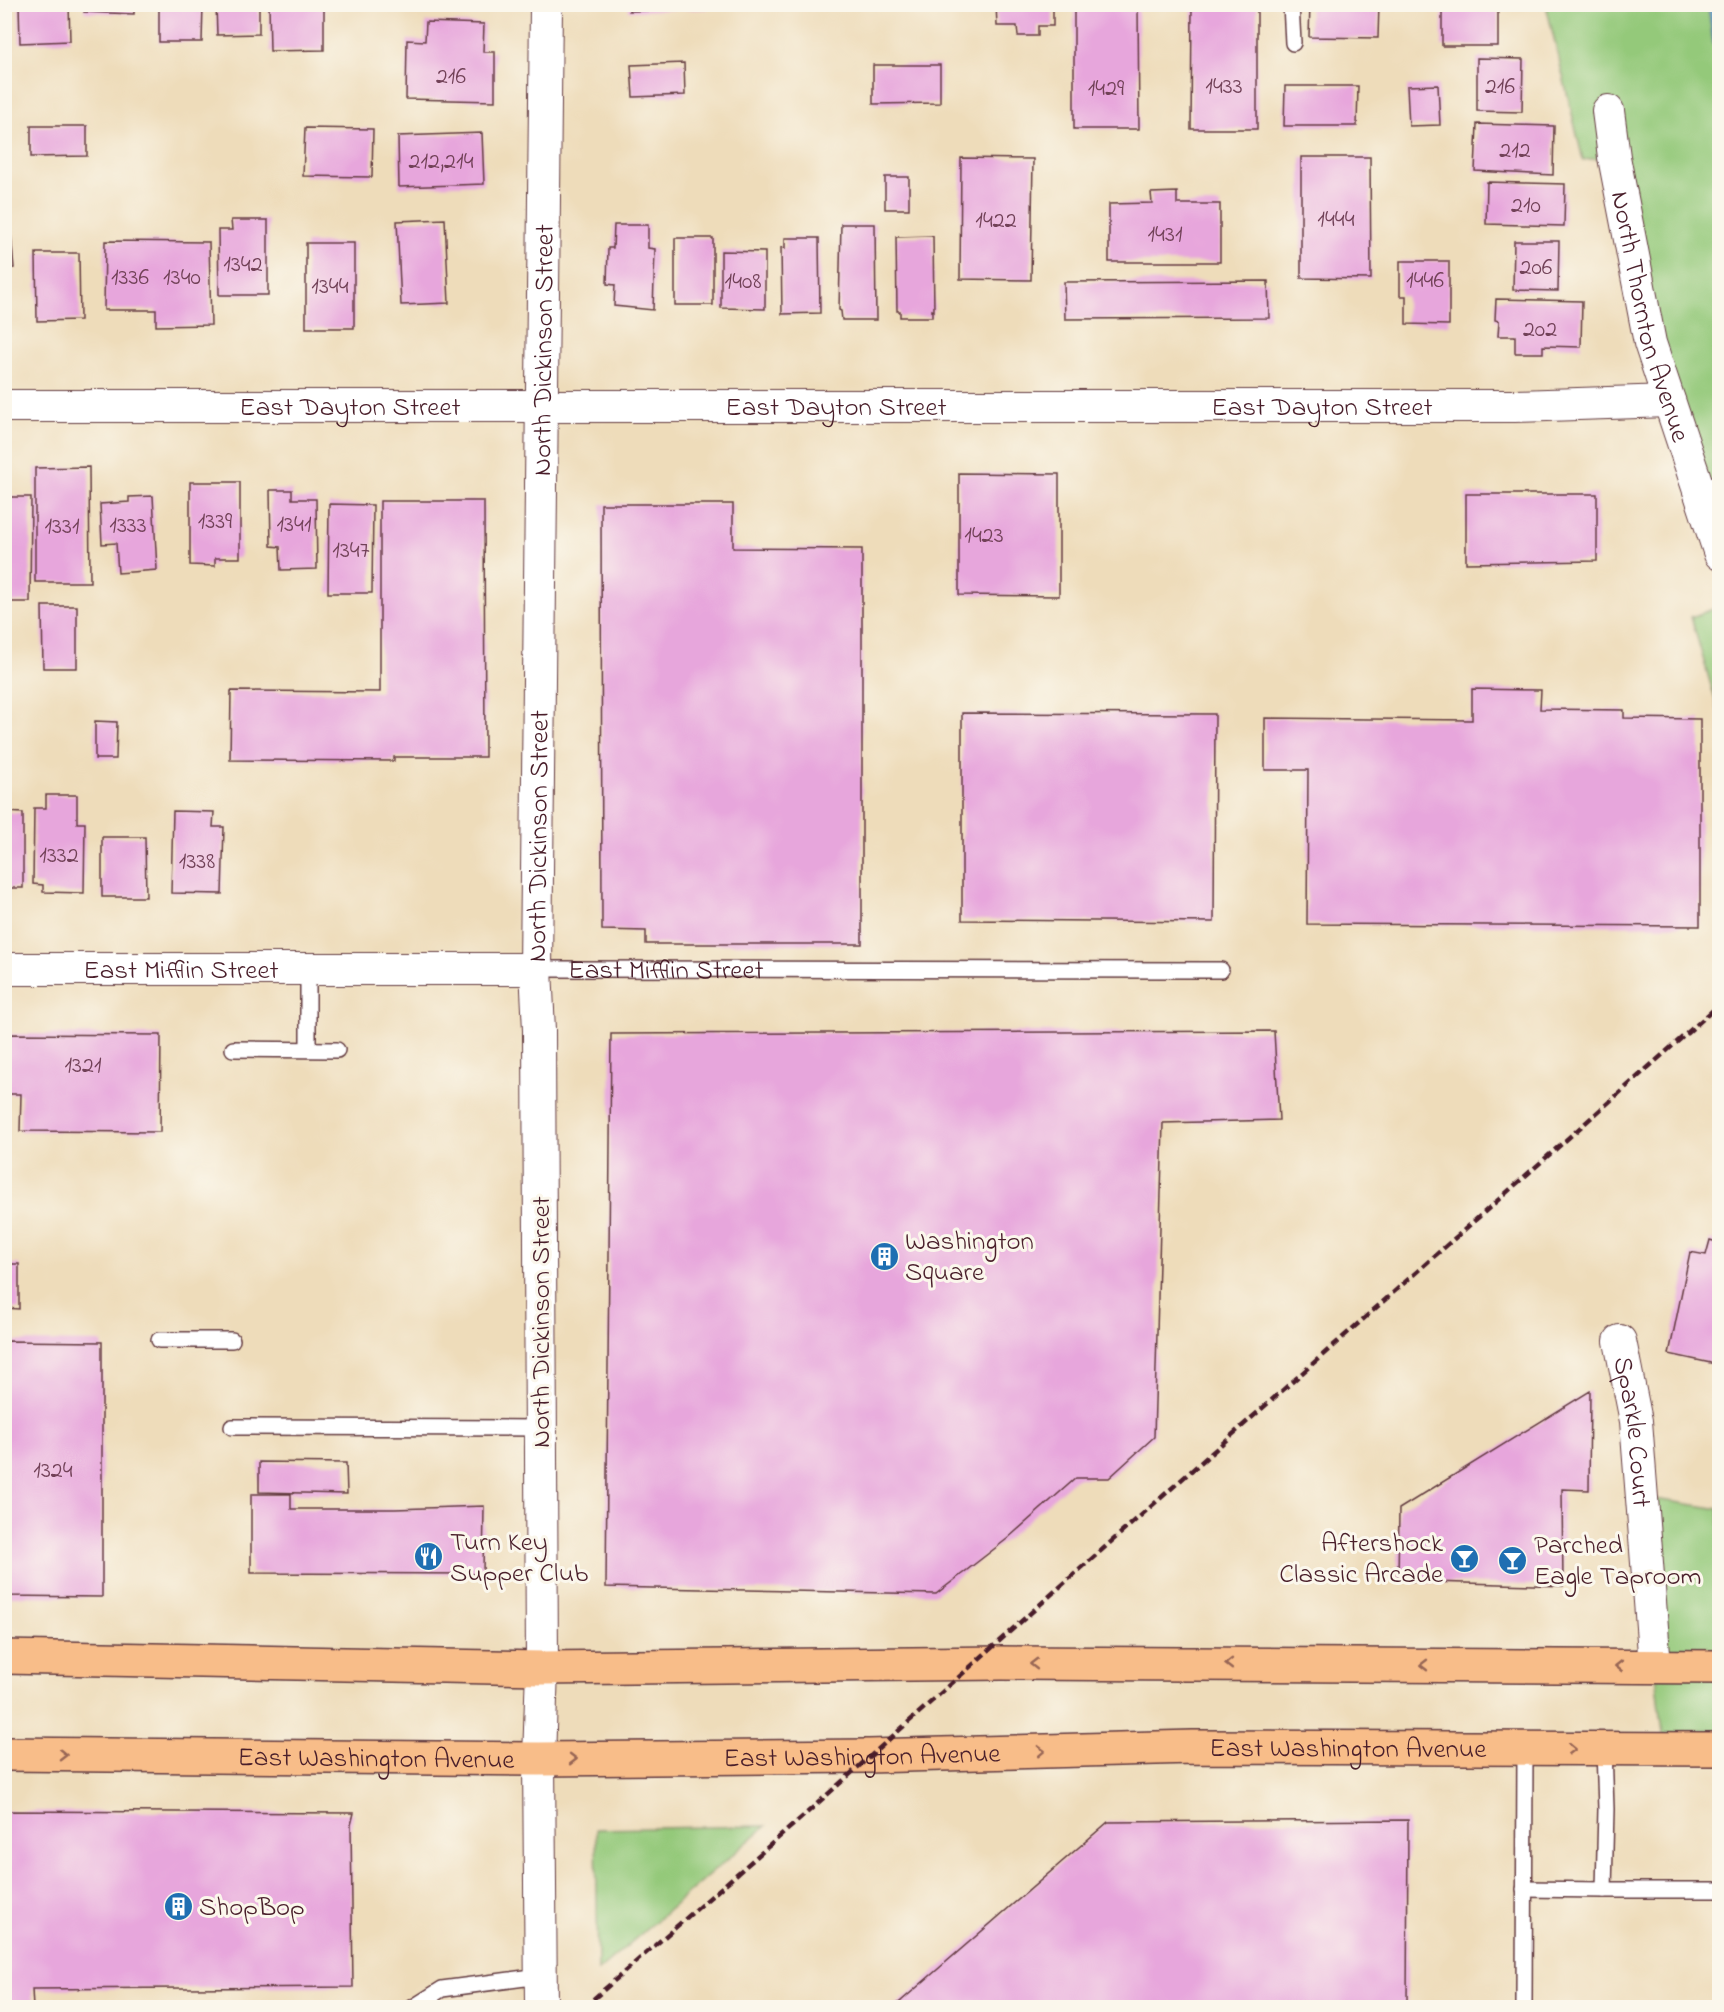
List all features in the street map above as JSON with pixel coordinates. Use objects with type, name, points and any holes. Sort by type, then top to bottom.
[{"type":"main road","points":[[4,1657],[542,1668],[973,1664],[1719,1667]]},
{"type":"main road","name":"East Washington Avenue","points":[[4,1754],[540,1759],[869,1756],[1193,1747],[1719,1749]]},
{"type":"street","name":"North Dickinson Street","points":[[541,2007],[539,1042],[536,969],[546,4]]},
{"type":"street","name":"North Thornton Avenue","points":[[1608,111],[1614,157],[1650,343],[1719,554]]},
{"type":"street","name":"East Dayton Street","points":[[4,406],[1514,406],[1669,401]]},
{"type":"street","name":"East Mifflin Street","points":[[4,969],[536,969]]},
{"type":"street","name":"Sparkle Court","points":[[1620,1341],[1636,1420],[1655,1666]]},
{"type":"lane","points":[[1291,4],[1293,43]]},
{"type":"lane","name":"East Mifflin Street","points":[[536,969],[1221,970]]},
{"type":"lane","points":[[308,970],[308,1049]]},
{"type":"lane","points":[[233,1049],[337,1050]]},
{"type":"lane","points":[[159,1340],[232,1340]]},
{"type":"lane","points":[[232,1427],[540,1428]]},
{"type":"lane","points":[[1524,2007],[1525,1748]]},
{"type":"lane","points":[[1604,1749],[1606,1809],[1604,1890]]},
{"type":"lane","points":[[1524,1889],[1719,1890]]},
{"type":"lane","points":[[412,2007],[442,1989],[540,1976]]},
{"type":"green space","points":[[1546,5],[1719,5],[1719,554],[1613,157],[1583,160]]},
{"type":"green space","points":[[1720,607],[1719,713],[1691,617]]},
{"type":"green space","points":[[1642,1497],[1719,1509],[1719,1749],[1665,1749],[1655,1666]]},
{"type":"green space","points":[[766,1826],[598,1971],[596,1829]]},
{"type":"water","points":[[1708,5],[1719,5],[1719,61],[1713,43]]},
{"type":"building","points":[[19,4],[69,4],[70,41],[20,43]]},
{"type":"building","points":[[85,4],[134,4],[134,14],[84,12]]},
{"type":"building","points":[[159,4],[203,4],[202,42],[159,42]]},
{"type":"building","points":[[216,4],[259,4],[259,34],[217,35]]},
{"type":"building","points":[[269,4],[324,4],[324,50],[270,51]]},
{"type":"building","points":[[996,4],[1053,4],[1053,26],[1038,26],[1038,36],[1018,36],[1017,26],[997,26]]},
{"type":"building","points":[[1074,4],[1138,4],[1139,129],[1074,129]]},
{"type":"building","points":[[1192,4],[1257,4],[1257,129],[1191,129]]},
{"type":"building","points":[[1310,4],[1379,4],[1378,38],[1309,37]]},
{"type":"building","points":[[1429,4],[1498,4],[1498,46],[1442,46],[1442,10],[1429,10]]},
{"type":"building","points":[[629,5],[707,5],[707,9],[629,11]]},
{"type":"building","points":[[426,22],[484,24],[483,52],[495,52],[495,101],[406,99],[407,40],[425,41]]},
{"type":"building","points":[[1477,58],[1523,59],[1522,112],[1477,111]]},
{"type":"building","points":[[684,63],[685,95],[633,97],[631,65]]},
{"type":"building","points":[[873,65],[940,65],[940,103],[873,104]]},
{"type":"building","points":[[1438,85],[1440,125],[1409,126],[1407,86]]},
{"type":"building","points":[[1285,86],[1358,86],[1357,126],[1284,126]]},
{"type":"building","points":[[1477,124],[1554,126],[1553,175],[1475,171]]},
{"type":"building","points":[[31,126],[87,126],[87,156],[31,157]]},
{"type":"building","points":[[305,128],[373,129],[372,177],[303,176]]},
{"type":"building","points":[[482,133],[484,184],[399,187],[398,136]]},
{"type":"building","points":[[1301,157],[1370,157],[1371,279],[1301,278]]},
{"type":"building","points":[[961,158],[1033,159],[1031,280],[960,279]]},
{"type":"building","points":[[885,177],[909,177],[909,209],[885,209]]},
{"type":"building","points":[[1487,182],[1565,184],[1564,226],[1486,224]]},
{"type":"building","points":[[1177,192],[1177,204],[1220,204],[1220,262],[1109,262],[1109,204],[1152,203],[1151,193]]},
{"type":"building","points":[[445,219],[449,303],[401,305],[397,221]]},
{"type":"building","points":[[231,220],[268,220],[268,295],[219,295],[218,230],[232,230]]},
{"type":"building","points":[[4,221],[10,221],[14,268],[4,269]]},
{"type":"building","points":[[841,224],[875,224],[876,320],[842,320],[839,310]]},
{"type":"building","points":[[614,225],[648,225],[648,248],[655,249],[653,310],[614,306],[615,285],[607,284],[608,248],[613,248]]},
{"type":"building","points":[[933,236],[934,311],[932,310],[932,317],[900,317],[900,311],[897,311],[896,237]]},
{"type":"building","points":[[675,238],[713,238],[713,305],[675,305]]},
{"type":"building","points":[[785,238],[819,238],[820,313],[782,314],[781,247],[785,248]]},
{"type":"building","points":[[105,241],[209,242],[211,325],[156,326],[156,310],[104,310]]},
{"type":"building","points":[[1514,241],[1559,241],[1558,291],[1513,290]]},
{"type":"building","points":[[306,243],[354,243],[354,328],[306,328]]},
{"type":"building","points":[[721,251],[765,252],[765,309],[721,308]]},
{"type":"building","points":[[36,253],[79,253],[80,320],[37,321]]},
{"type":"building","points":[[1400,261],[1449,261],[1449,325],[1406,324],[1406,296],[1400,296]]},
{"type":"building","points":[[1268,281],[1269,318],[1065,319],[1064,282]]},
{"type":"building","points":[[1496,299],[1582,301],[1581,347],[1543,346],[1543,353],[1515,353],[1515,336],[1498,336],[1499,321],[1495,320]]},
{"type":"building","points":[[89,467],[90,582],[35,582],[35,468]]},
{"type":"building","points":[[959,473],[1059,474],[1059,596],[959,595]]},
{"type":"building","points":[[190,482],[240,482],[240,558],[215,558],[215,566],[190,565]]},
{"type":"building","points":[[270,490],[292,490],[292,499],[316,499],[317,569],[281,570],[280,547],[271,546]]},
{"type":"building","points":[[1466,494],[1597,494],[1597,561],[1466,563]]},
{"type":"building","points":[[153,496],[157,570],[118,573],[116,543],[102,544],[100,504],[129,502],[129,497]]},
{"type":"building","points":[[4,497],[31,497],[30,602],[4,602]]},
{"type":"building","points":[[380,501],[484,501],[485,757],[394,757],[394,761],[230,760],[231,691],[380,692]]},
{"type":"building","points":[[329,504],[373,505],[372,593],[328,593]]},
{"type":"building","points":[[601,504],[733,504],[733,548],[862,549],[862,944],[646,944],[646,931],[602,930]]},
{"type":"building","points":[[42,606],[77,606],[77,668],[43,668]]},
{"type":"building","points":[[1472,689],[1541,690],[1540,709],[1624,710],[1624,718],[1700,719],[1700,926],[1307,924],[1308,770],[1265,770],[1265,718],[1472,720]]},
{"type":"building","points":[[962,713],[1215,714],[1214,922],[962,920]]},
{"type":"building","points":[[95,721],[117,722],[116,759],[95,759]]},
{"type":"building","points":[[46,795],[77,795],[77,823],[85,823],[84,893],[43,892],[43,885],[33,884],[34,808],[46,808]]},
{"type":"building","points":[[173,811],[214,812],[213,827],[224,827],[222,894],[171,893]]},
{"type":"building","points":[[5,812],[23,813],[23,888],[5,888]]},
{"type":"building","points":[[102,837],[145,837],[146,897],[102,897]]},
{"type":"building","name":"Washington Square","points":[[1274,1031],[1279,1120],[1163,1123],[1154,1437],[1109,1478],[1076,1478],[1007,1539],[936,1594],[606,1587],[611,1034]]},
{"type":"building","points":[[4,1034],[161,1035],[160,1132],[20,1131],[21,1094],[4,1094]]},
{"type":"building","points":[[1710,1240],[1720,1243],[1720,1365],[1669,1354],[1690,1252],[1706,1255]]},
{"type":"building","points":[[4,1264],[19,1264],[19,1309],[4,1308]]},
{"type":"building","points":[[4,1341],[102,1342],[102,1597],[4,1596]]},
{"type":"building","points":[[1590,1391],[1589,1490],[1562,1489],[1563,1586],[1398,1581],[1399,1509]]},
{"type":"building","points":[[259,1462],[346,1463],[347,1494],[259,1492]]},
{"type":"building","points":[[251,1494],[291,1494],[291,1509],[484,1506],[483,1574],[251,1573]]},
{"type":"building","name":"ShopBop","points":[[4,1811],[354,1813],[351,1825],[353,1987],[32,1989],[33,2008],[4,2008]]},
{"type":"building","points":[[1408,1820],[1407,2008],[893,2008],[1108,1822]]},
{"type":"railway","points":[[583,2008],[800,1819],[1720,1004]]},
{"type":"place","name":"Washington Square","points":[[884,1256]]},
{"type":"place","name":"Turn Key Supper Club","points":[[429,1557]]},
{"type":"place","name":"Aftershock Classic Arcade","points":[[1464,1558]]},
{"type":"place","name":"Parched Eagle Taproom","points":[[1513,1560]]},
{"type":"place","name":"ShopBop","points":[[178,1906]]}]
